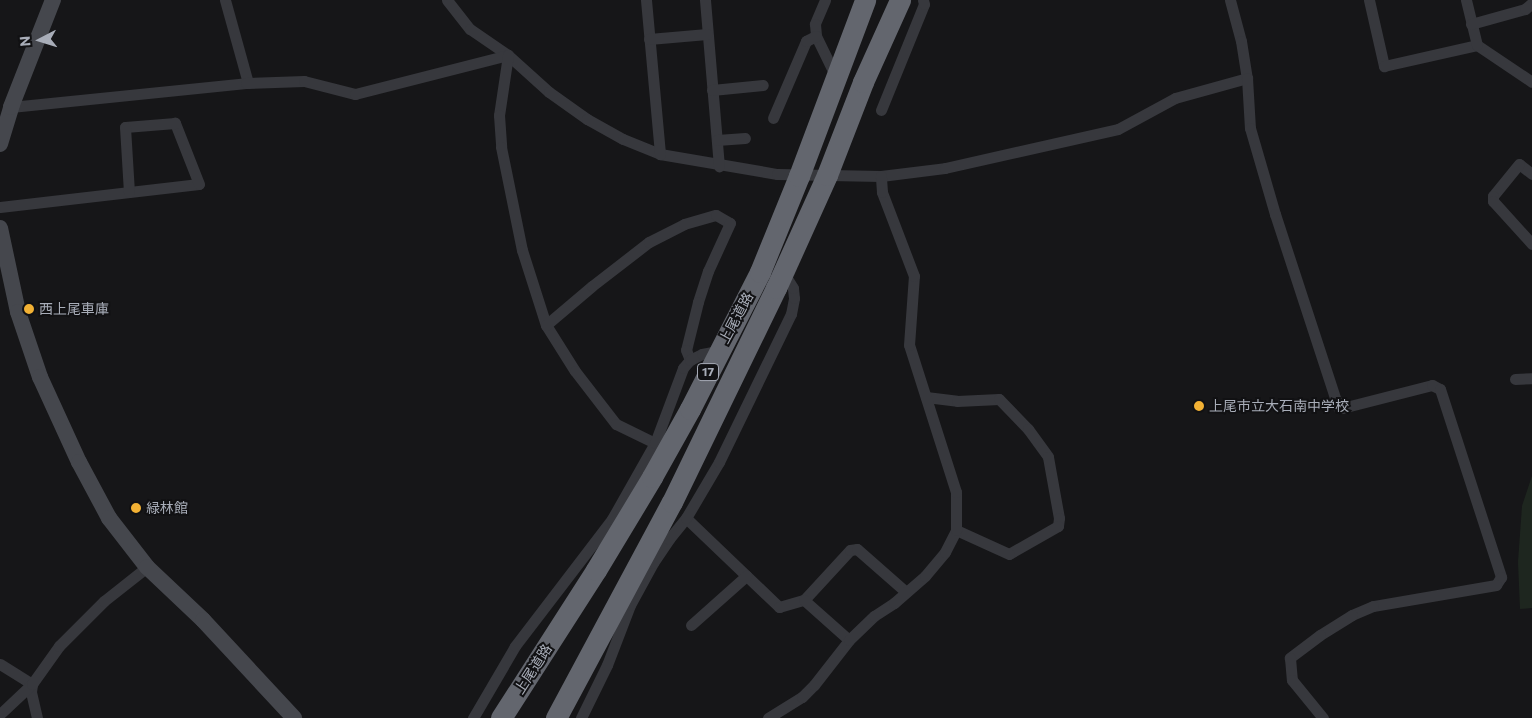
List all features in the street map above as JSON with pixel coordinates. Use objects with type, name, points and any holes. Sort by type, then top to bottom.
[{"type":"highway","name":"上尾道路","points":[[502,718],[596,570],[652,477],[690,410],[718,351],[760,272],[799,176],[865,0]]},
{"type":"highway","name":"上尾道路","points":[[556,718],[672,502],[783,272],[827,175],[863,82],[901,1]]},
{"type":"street","points":[[0,144],[6,117],[53,0]]},
{"type":"street","points":[[225,0],[248,83]]},
{"type":"street","points":[[448,0],[470,29],[508,55],[549,92],[587,119],[622,139],[660,154],[719,166],[799,176],[881,176],[945,168],[1118,129],[1176,98],[1247,78]]},
{"type":"street","points":[[646,0],[660,154]]},
{"type":"street","points":[[705,0],[719,166]]},
{"type":"street","points":[[825,0],[815,24],[816,36],[836,77]]},
{"type":"street","points":[[881,110],[924,0]]},
{"type":"street","points":[[1230,0],[1241,41],[1247,78],[1250,128],[1275,214],[1338,407],[1342,408],[1432,385],[1440,389],[1501,577],[1496,584],[1373,606],[1352,615],[1297,652],[1290,658],[1292,680],[1323,718]]},
{"type":"street","points":[[1369,0],[1384,66],[1477,45]]},
{"type":"street","points":[[1466,0],[1477,45],[1532,82]]},
{"type":"street","points":[[1471,24],[1525,9],[1532,3]]},
{"type":"street","points":[[649,39],[707,34]]},
{"type":"street","points":[[773,118],[806,41],[816,36]]},
{"type":"street","points":[[6,117],[248,83],[304,81],[355,94],[508,55]]},
{"type":"street","points":[[508,55],[499,115],[501,147],[522,250],[546,325],[575,371],[616,424],[655,443]]},
{"type":"street","points":[[712,90],[762,85]]},
{"type":"street","points":[[0,207],[199,184],[175,123],[125,127],[129,192]]},
{"type":"street","points":[[717,140],[745,138]]},
{"type":"street","points":[[1532,174],[1519,164],[1492,196],[1493,201],[1532,244]]},
{"type":"street","points":[[768,718],[814,686],[848,640],[935,566],[956,530],[956,492],[909,345],[914,276],[882,192],[881,176]]},
{"type":"street","points":[[546,325],[592,286],[649,242],[684,224],[716,215],[730,223],[708,271],[698,302],[686,350],[690,360]]},
{"type":"street","points":[[0,228],[18,312],[40,377],[95,493],[126,543],[203,620],[294,718]]},
{"type":"street","points":[[581,718],[607,665],[630,605],[669,538],[686,518],[719,462],[790,314],[794,298],[793,288],[783,272]]},
{"type":"street","points":[[473,718],[515,646],[612,519],[655,443],[683,368],[690,360],[702,354],[718,351]]},
{"type":"street","points":[[1514,379],[1532,378]]},
{"type":"street","points":[[926,397],[957,401],[999,399],[1028,428],[1048,457],[1059,518],[1058,526],[1009,554],[956,530]]},
{"type":"street","points":[[686,518],[778,608],[804,600],[850,550],[857,549],[906,592]]},
{"type":"street","points":[[0,714],[32,684],[60,646],[104,600],[147,566]]},
{"type":"street","points":[[691,625],[746,576]]},
{"type":"street","points":[[804,600],[848,640]]},
{"type":"street","points":[[0,664],[32,684]]},
{"type":"street","points":[[32,684],[31,692],[37,718]]},
{"type":"shaded area","points":[[1532,476],[1532,608],[1520,609],[1518,562],[1522,506]]},
{"type":"place","name":"西上尾車庫","points":[[29,309]]},
{"type":"place","name":"上尾市立大石南中学校","points":[[1199,406]]},
{"type":"place","name":"緑林館","points":[[136,508]]}]
